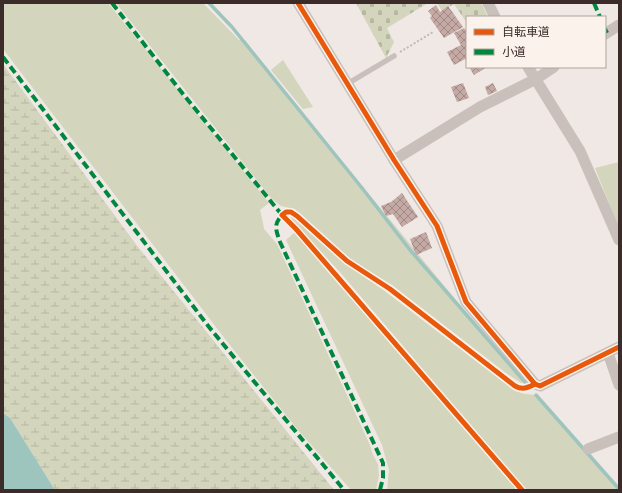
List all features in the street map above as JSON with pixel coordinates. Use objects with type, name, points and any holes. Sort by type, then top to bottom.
[{"type":"street","points":[[298,3],[436,226],[466,302],[535,384],[540,386],[619,347]]},
{"type":"street","points":[[488,3],[494,16]]},
{"type":"street","points":[[606,33],[619,25]]},
{"type":"street","points":[[529,68],[580,151],[619,240]]},
{"type":"street","points":[[394,160],[480,108],[536,79],[552,68]]},
{"type":"street","points":[[608,353],[619,385]]},
{"type":"street","points":[[588,449],[619,437]]},
{"type":"lane","points":[[347,84],[394,56]]},
{"type":"path","points":[[394,56],[433,32]]},
{"type":"green space","points":[[3,3],[108,3],[269,203],[260,210],[264,229],[277,244],[370,445],[378,464],[379,476],[376,490],[351,490],[298,430],[229,344],[3,49]]},
{"type":"green space","points":[[116,3],[203,3],[239,40],[245,40],[327,144],[525,382],[521,383],[506,373],[392,285],[353,261],[295,209],[281,206],[272,199]]},
{"type":"green space","points":[[356,3],[428,3],[387,28],[394,42],[386,58]]},
{"type":"green space","points":[[437,3],[481,3],[488,16],[466,16],[466,22],[454,4],[442,11]]},
{"type":"green space","points":[[283,60],[313,107],[303,109],[271,70]]},
{"type":"green space","points":[[3,64],[138,247],[334,490],[55,490],[10,418],[3,413]]},
{"type":"green space","points":[[619,162],[619,229],[595,168]]},
{"type":"green space","points":[[291,217],[296,219],[350,267],[386,292],[515,391],[536,395],[619,490],[526,490],[339,271],[292,221]]},
{"type":"green space","points":[[295,232],[517,490],[387,490],[389,470],[382,445],[286,240]]},
{"type":"water","points":[[3,413],[10,418],[55,490],[3,490]]},
{"type":"building","points":[[436,5],[440,12],[448,6],[463,27],[444,38],[430,18],[432,16],[428,11]]},
{"type":"building","points":[[464,28],[466,31],[466,61],[465,59],[454,65],[447,52],[461,45],[454,33]]},
{"type":"building","points":[[470,68],[485,68],[474,75]]},
{"type":"building","points":[[463,83],[469,98],[457,102],[451,87]]},
{"type":"building","points":[[493,83],[497,91],[488,95],[485,87]]},
{"type":"building","points":[[402,193],[418,217],[402,227],[393,214],[386,216],[381,206],[391,202]]},
{"type":"building","points":[[426,232],[432,248],[416,255],[410,239]]},
{"type":"waterway","points":[[209,3],[232,27],[410,250],[525,382]]},
{"type":"waterway","points":[[536,395],[619,489]]},
{"type":"marked path","points":[[112,3],[183,94],[282,215],[276,225],[280,242],[383,463],[383,478],[380,490]]},
{"type":"marked path","points":[[594,3],[600,16]]},
{"type":"marked path","points":[[3,57],[209,327],[344,490]]},
{"type":"cycle path","points":[[298,3],[394,160],[437,226],[466,302],[535,384],[540,386],[619,347]]},
{"type":"cycle path","points":[[522,490],[296,229],[282,215],[286,212],[291,212],[297,216],[347,261],[390,289],[515,386],[525,388],[535,384]]}]
